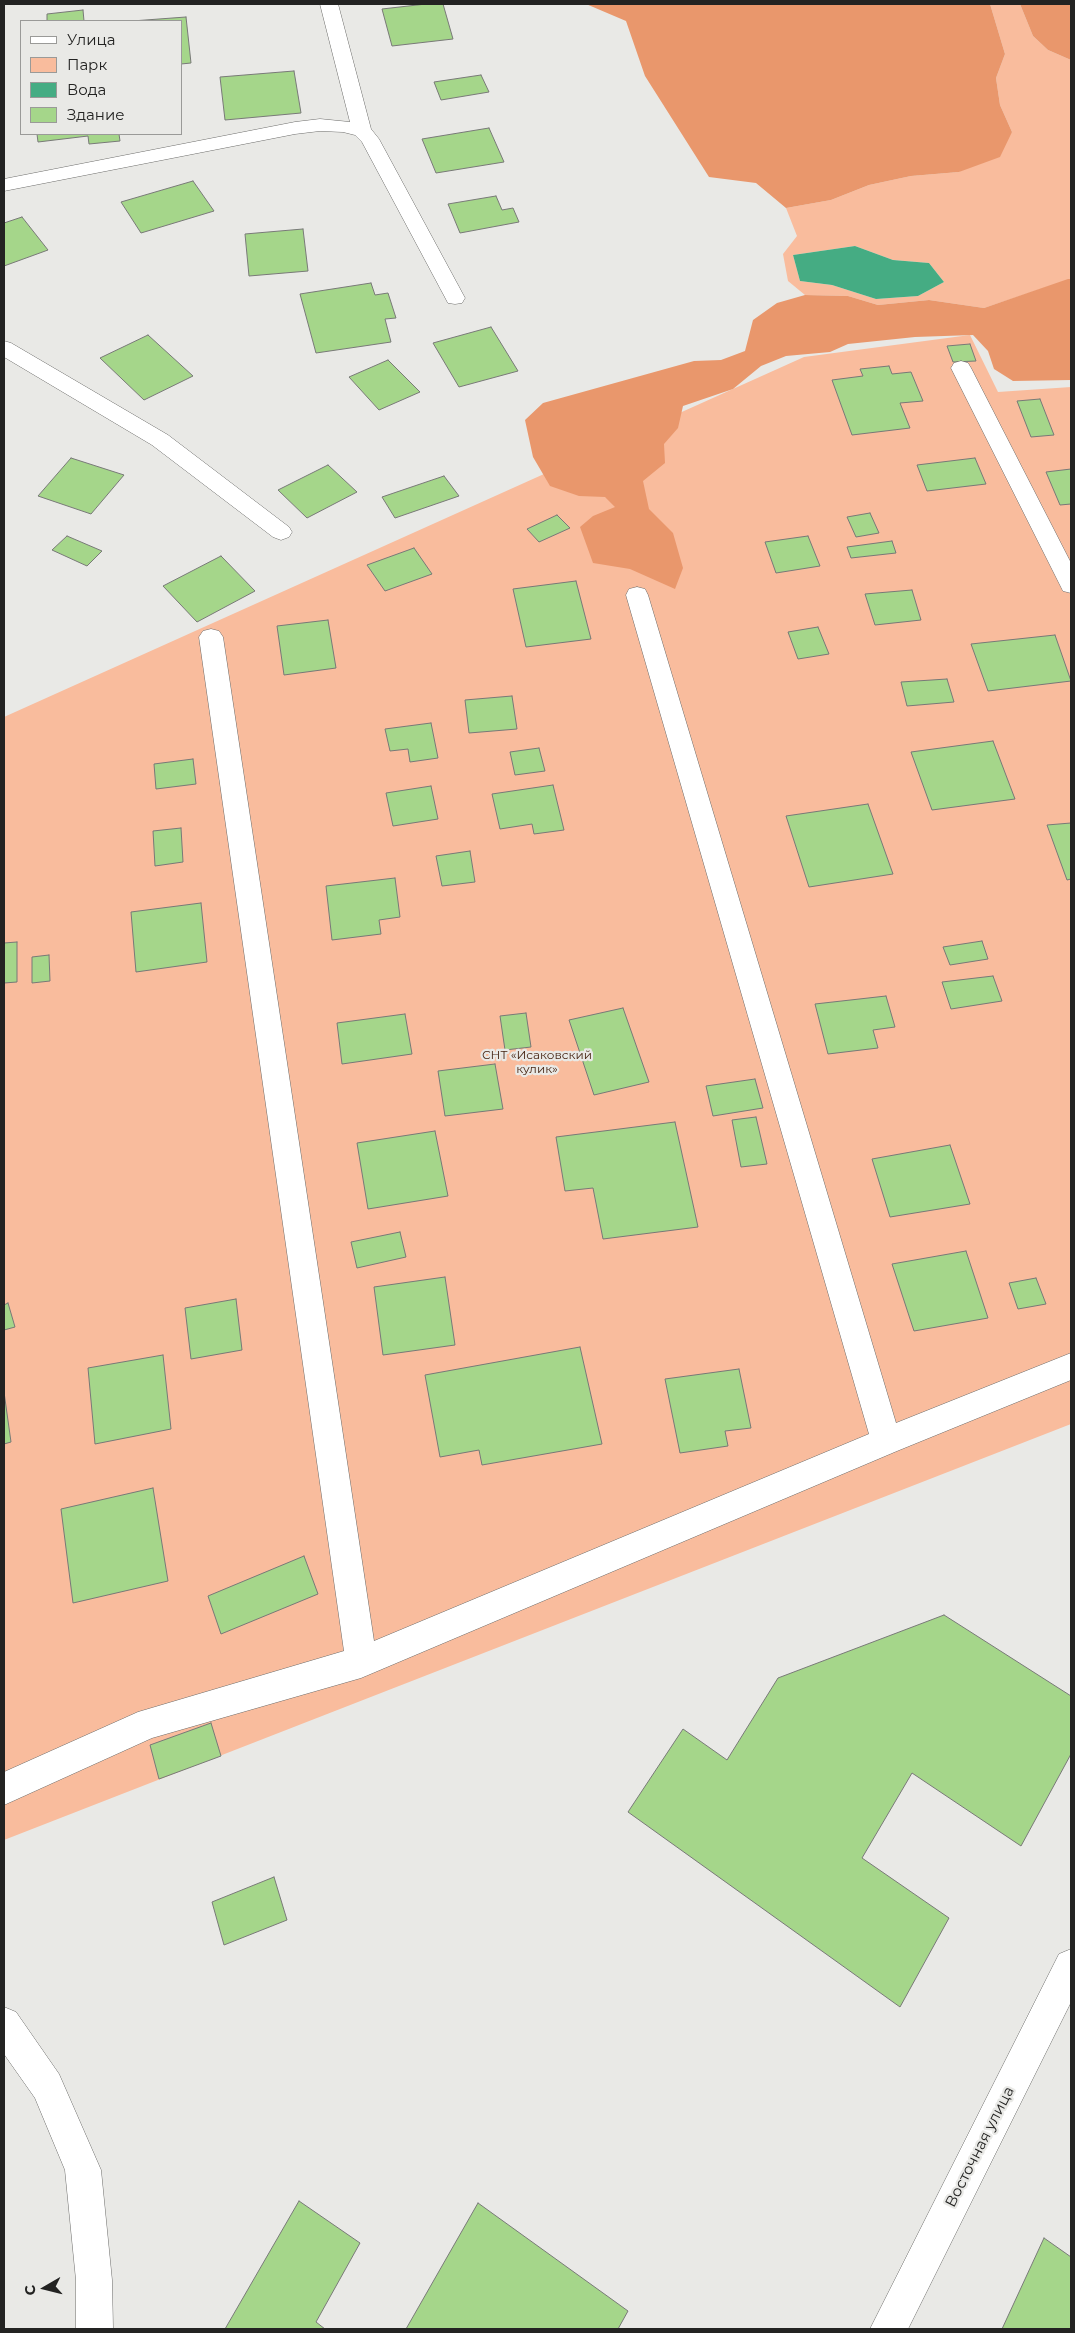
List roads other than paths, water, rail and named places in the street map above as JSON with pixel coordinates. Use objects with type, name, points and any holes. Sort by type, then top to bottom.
[{"type":"street","points":[[329,4],[362,131]]},
{"type":"street","points":[[4,185],[303,127],[320,125],[344,126],[362,131],[370,139],[455,298]]},
{"type":"street","points":[[4,348],[160,440],[281,532]]},
{"type":"street","points":[[961,368],[1071,586]]},
{"type":"street","points":[[637,595],[886,1441]]},
{"type":"street","points":[[210,637],[361,1662]]},
{"type":"street","points":[[4,1789],[149,1722],[361,1662],[886,1441],[1071,1366]]},
{"type":"street","name":"Восточная улица","points":[[888,2329],[1071,1966]]},
{"type":"street","points":[[4,2024],[47,2086],[83,2170],[94,2280],[95,2329]]},
{"type":"water","points":[[855,246],[893,260],[929,263],[944,282],[918,296],[876,299],[832,285],[800,281],[793,255]]},
{"type":"park label","name":"СНТ «Исаковский кулик»","points":[[537,1062]]}]
